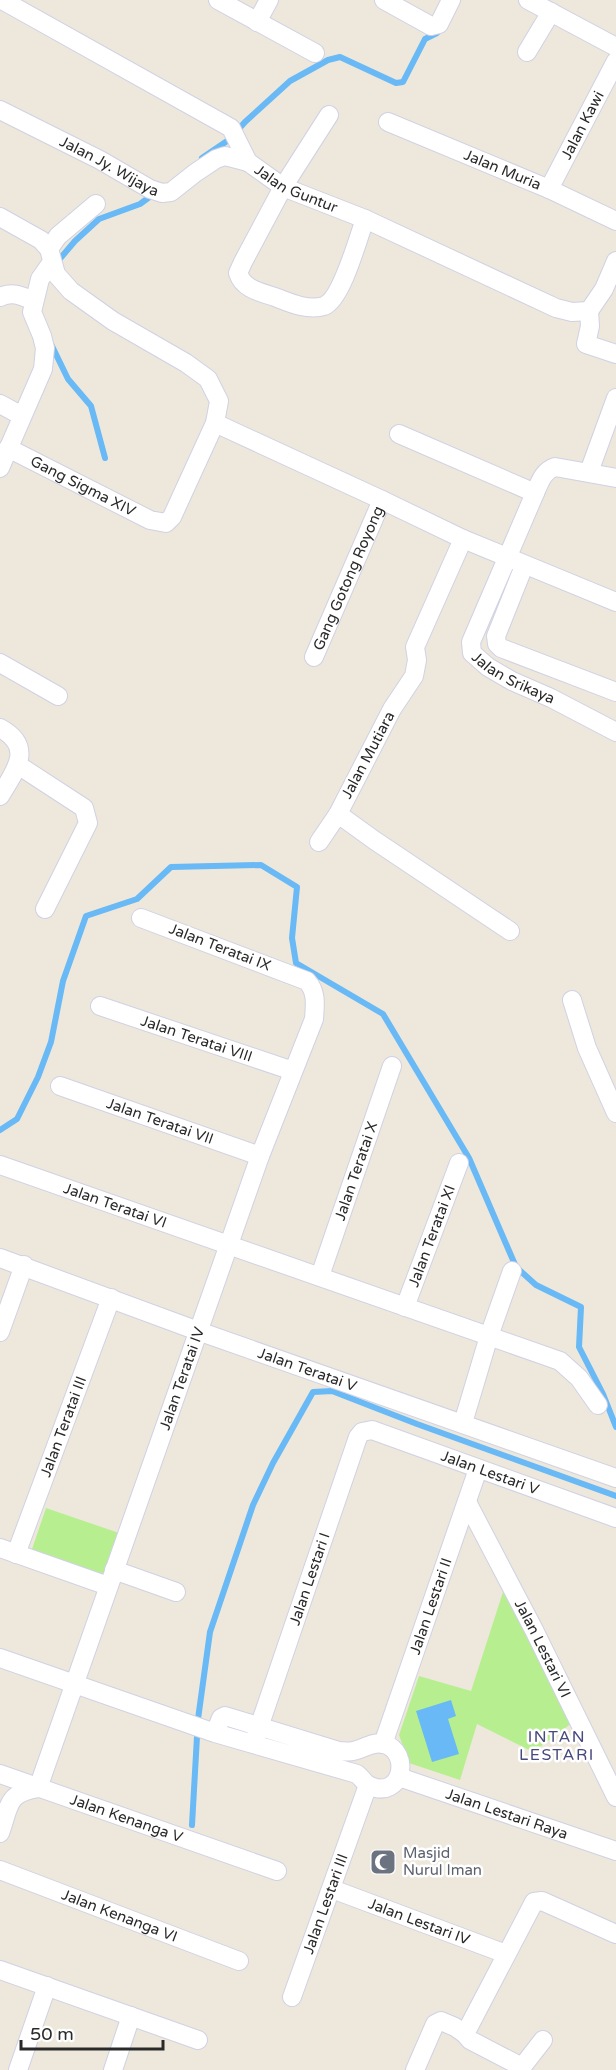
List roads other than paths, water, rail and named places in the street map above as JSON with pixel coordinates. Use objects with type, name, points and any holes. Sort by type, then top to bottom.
[{"type":"street","name":"Jalan Guntur","points":[[2,0],[235,134],[248,162],[283,187],[365,219],[556,308],[572,312],[589,311]]},
{"type":"street","points":[[218,0],[315,53]]},
{"type":"street","points":[[257,22],[269,0]]},
{"type":"street","points":[[384,0],[430,26],[439,24],[451,0]]},
{"type":"street","points":[[527,52],[540,4],[616,47]]},
{"type":"street","name":"Jalan Kawi","points":[[549,189],[616,61]]},
{"type":"street","name":"Jalan Jy. Wijaya","points":[[0,110],[156,191],[171,192],[209,164],[225,156],[248,162]]},
{"type":"street","points":[[329,116],[283,187],[238,273],[240,280],[249,287],[296,306],[326,305],[334,298],[341,284],[365,219]]},
{"type":"street","name":"Jalan Muria","points":[[388,122],[549,189],[616,221]]},
{"type":"street","points":[[0,468],[43,369],[45,348],[32,312],[40,279],[58,236],[96,204]]},
{"type":"street","points":[[0,217],[41,240],[51,256],[56,274],[71,291],[113,321],[186,363],[208,379],[219,401],[215,423],[463,539],[616,602]]},
{"type":"street","points":[[616,261],[610,291],[589,311],[590,326],[586,344],[616,354]]},
{"type":"street","points":[[0,297],[15,293],[34,302]]},
{"type":"street","points":[[589,472],[616,398]]},
{"type":"street","points":[[0,404],[22,416]]},
{"type":"street","name":"Gang Sigma XIV","points":[[8,448],[150,520],[166,523],[172,517],[215,423]]},
{"type":"street","points":[[399,434],[535,492]]},
{"type":"street","points":[[506,558],[542,477],[550,469],[555,467],[616,478]]},
{"type":"street","name":"Gang Gotong Royong","points":[[314,657],[382,500]]},
{"type":"street","name":"Jalan Mutiara","points":[[463,539],[415,647],[417,660],[414,676],[392,709],[338,813],[374,840],[510,931]]},
{"type":"street","name":"Jalan Srikaya","points":[[506,558],[471,642],[471,653],[513,681],[616,732]]},
{"type":"street","points":[[524,566],[496,636],[497,644],[501,648],[616,692]]},
{"type":"street","points":[[0,663],[58,696]]},
{"type":"street","points":[[0,728],[8,732],[18,744],[20,751],[18,765],[0,796]]},
{"type":"street","points":[[18,765],[84,808],[87,817],[88,823],[45,909]]},
{"type":"street","points":[[319,842],[338,813]]},
{"type":"street","name":"Jalan Teratai IX","points":[[141,918],[300,977]]},
{"type":"street","name":"Jalan Teratai IV","points":[[38,1788],[228,1245],[314,1019],[315,1002],[312,987],[300,977]]},
{"type":"street","points":[[573,1000],[586,1048],[616,1113]]},
{"type":"street","name":"Jalan Teratai VIII","points":[[100,1006],[293,1071]]},
{"type":"street","name":"Jalan Teratai X","points":[[320,1276],[392,1066]]},
{"type":"street","name":"Jalan Teratai VII","points":[[60,1086],[260,1156]]},
{"type":"street","name":"Jalan Teratai XI","points":[[405,1307],[459,1163]]},
{"type":"street","name":"Jalan Teratai VI","points":[[0,1165],[560,1361],[579,1378],[598,1405]]},
{"type":"street","name":"Jalan Teratai V","points":[[0,1258],[616,1478]]},
{"type":"street","points":[[0,1332],[24,1265]]},
{"type":"street","points":[[464,1423],[489,1336],[512,1271]]},
{"type":"street","name":"Jalan Teratai III","points":[[8,1551],[111,1298]]},
{"type":"street","name":"Jalan Lestari V","points":[[362,1432],[372,1430],[616,1518]]},
{"type":"street","name":"Jalan Lestari I","points":[[254,1745],[358,1437],[362,1432]]},
{"type":"street","name":"Jalan Lestari II","points":[[383,1744],[478,1469]]},
{"type":"street","name":"Jalan Lestari VI","points":[[467,1502],[616,1797]]},
{"type":"street","points":[[8,1551],[111,1578],[176,1592]]},
{"type":"street","points":[[0,1658],[204,1729],[357,1774],[368,1785],[381,1790],[393,1785],[399,1777],[400,1759],[393,1749],[383,1744],[369,1744],[352,1752],[339,1751],[225,1716],[204,1729]]},
{"type":"street","points":[[332,1768],[345,1776],[351,1784],[358,1809]]},
{"type":"street","name":"Jalan Kenanga V","points":[[0,1774],[277,1871]]},
{"type":"street","name":"Jalan Lestari Raya","points":[[399,1777],[616,1851]]},
{"type":"street","name":"Jalan Lestari III","points":[[292,1997],[368,1785]]},
{"type":"street","points":[[0,1833],[13,1797],[22,1790],[38,1788]]},
{"type":"street","name":"Jalan Kenanga VI","points":[[0,1869],[239,1961]]},
{"type":"street","name":"Jalan Lestari IV","points":[[332,1889],[506,1954]]},
{"type":"street","points":[[465,2034],[534,1902],[542,1901],[616,1934]]},
{"type":"street","points":[[0,1970],[198,2040]]},
{"type":"street","points":[[18,2070],[47,1986]]},
{"type":"street","points":[[113,2070],[131,2016]]},
{"type":"street","points":[[415,2070],[435,2024],[441,2021],[455,2027],[470,2040],[522,2069],[543,2040]]},
{"type":"water","points":[[451,1700],[456,1716],[448,1719],[459,1754],[432,1762],[416,1711]]},
{"type":"waterway","points":[[202,158],[230,139],[290,81],[328,60],[340,57],[396,83],[403,82],[425,39],[437,33]]},
{"type":"waterway","points":[[58,261],[75,241],[99,219],[140,204],[155,193]]},
{"type":"waterway","points":[[51,344],[68,379],[91,406],[105,458]]},
{"type":"waterway","points":[[0,1130],[17,1119],[38,1077],[51,1042],[63,981],[86,916],[137,899],[171,867],[261,865],[297,887],[292,938],[296,963],[383,1014],[469,1158],[516,1267],[536,1285],[581,1307],[579,1347],[603,1394],[616,1427]]},
{"type":"waterway","points":[[192,1825],[198,1719],[210,1632],[253,1505],[273,1463],[313,1392],[332,1391],[616,1496]]},
{"type":"place","name":"Masjid Nurul Iman","points":[[383,1862]]},
{"type":"district","name":"INTAN LESTARI","points":[[557,1745]]}]
